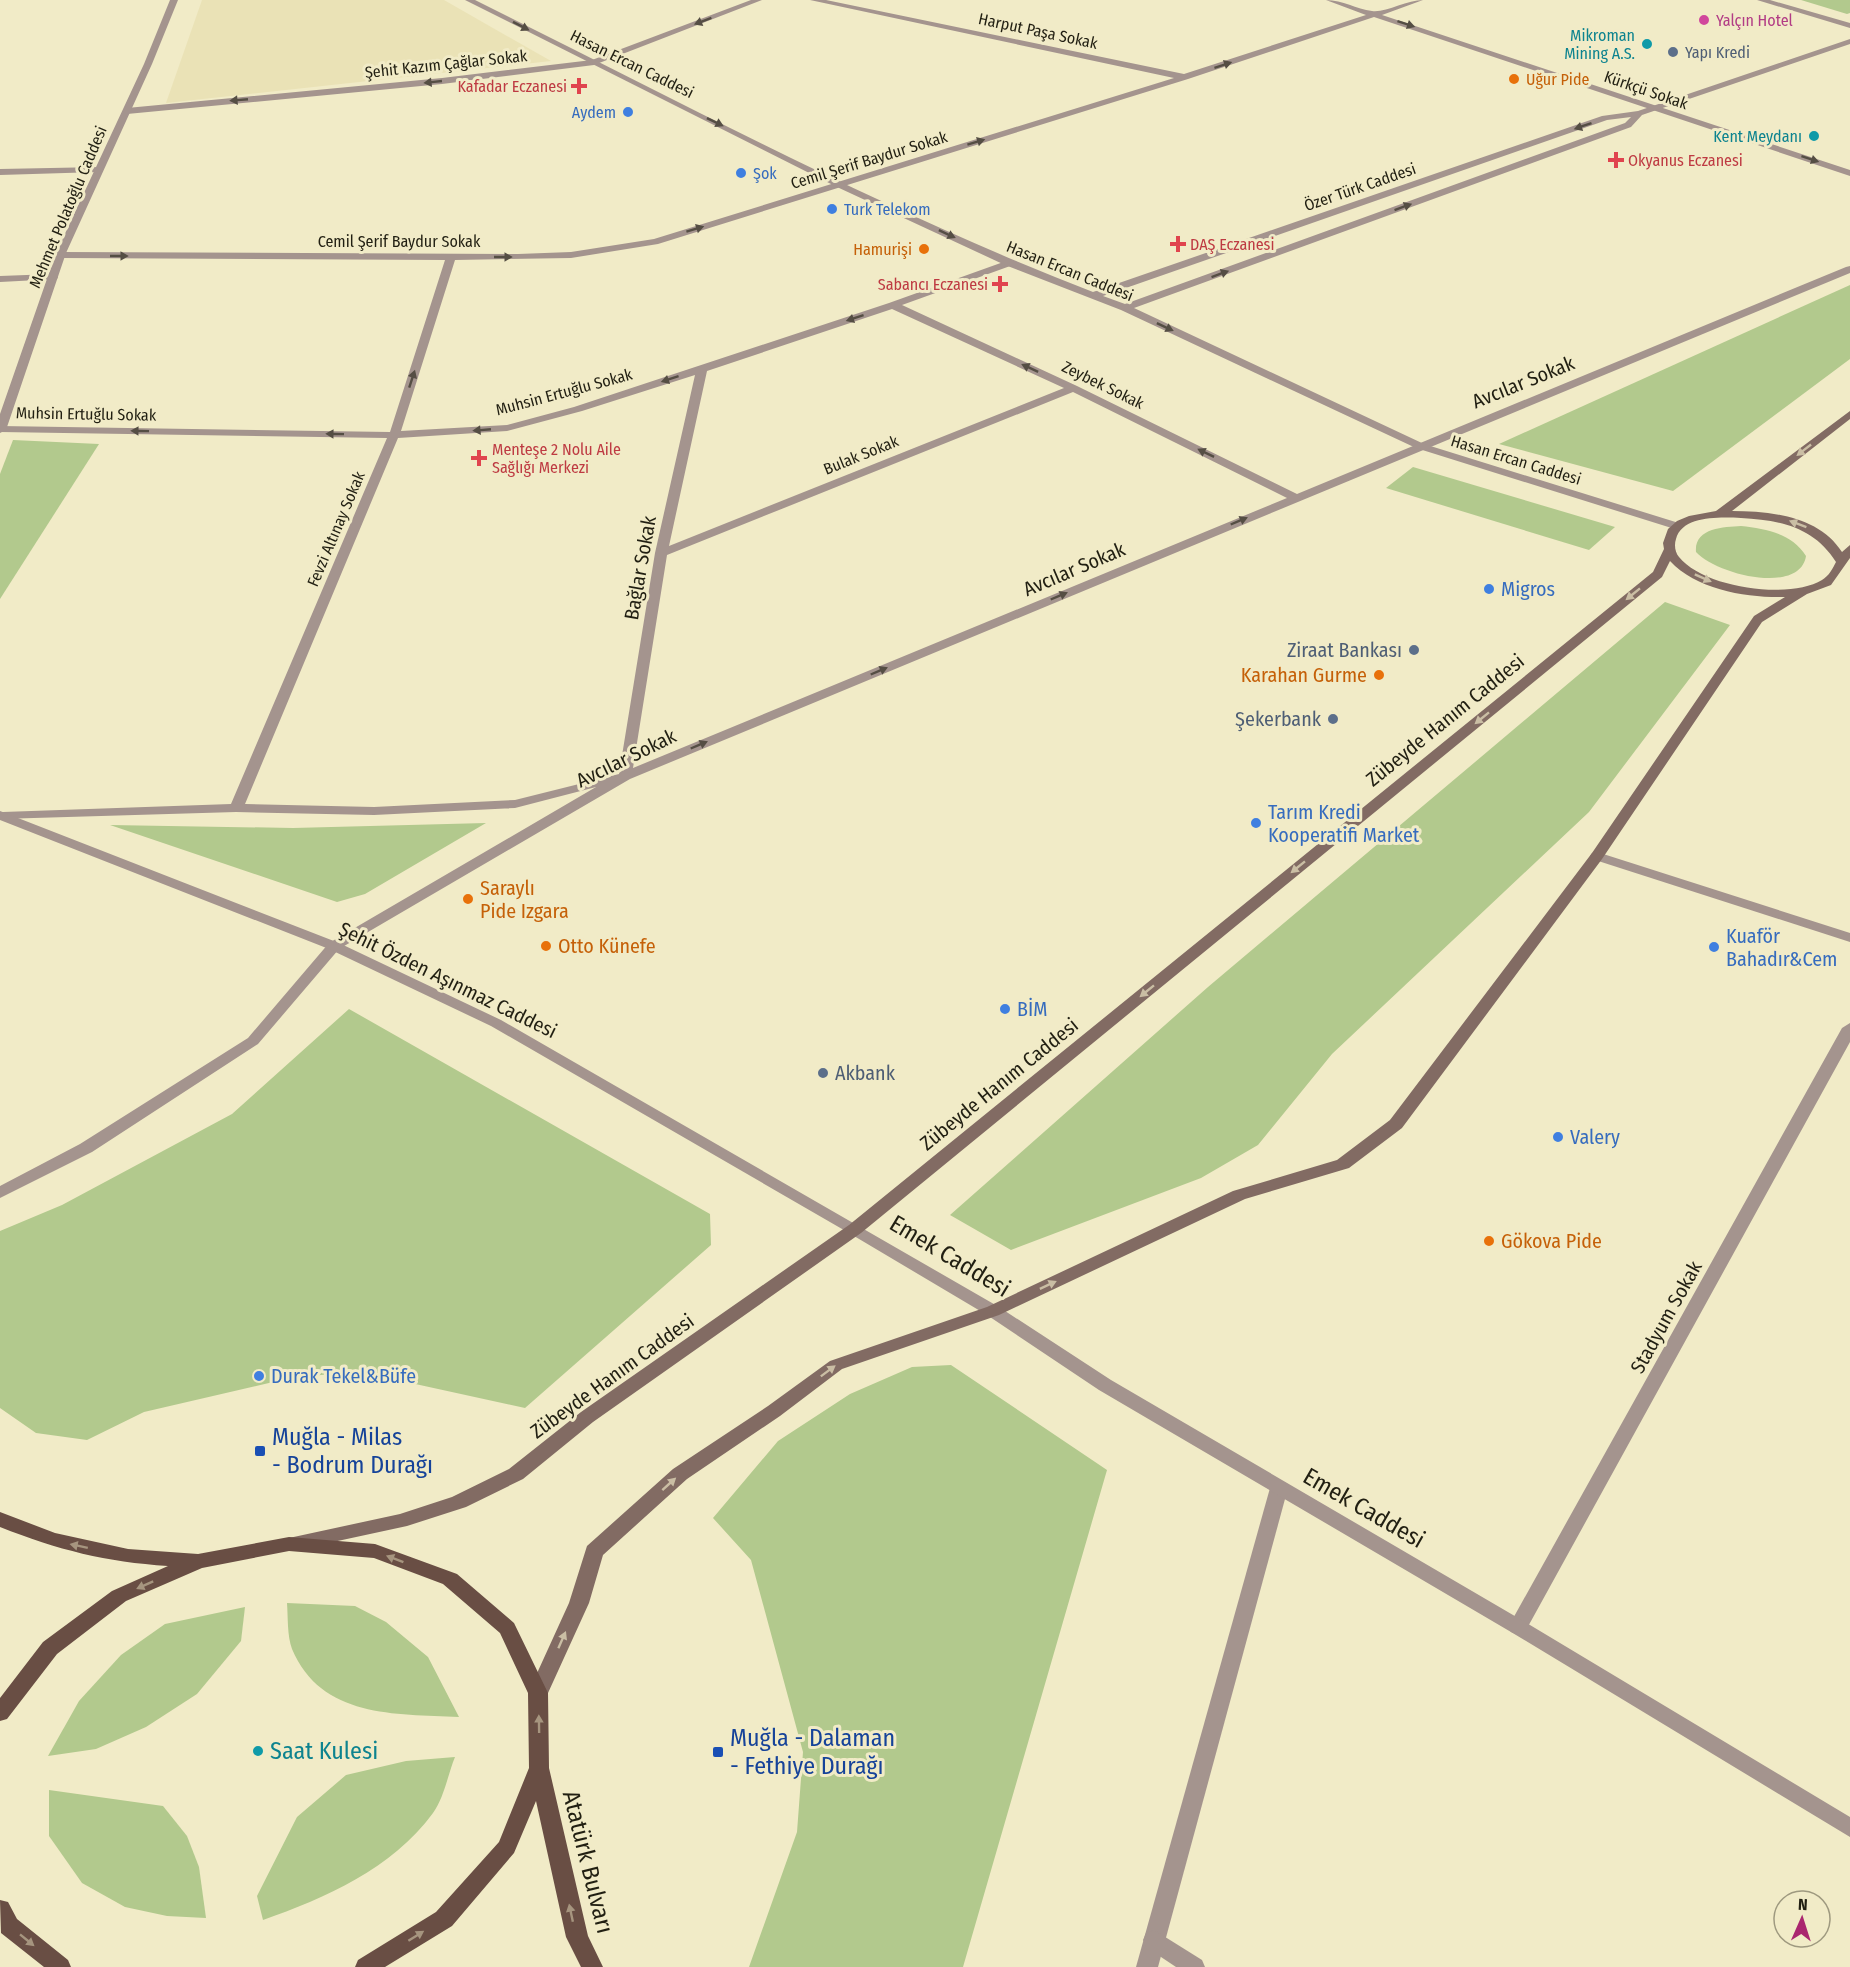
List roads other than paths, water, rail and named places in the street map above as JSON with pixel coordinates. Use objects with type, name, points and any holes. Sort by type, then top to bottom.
[{"type":"main road","points":[[1718,513],[1738,502],[1850,414]]},
{"type":"main road","points":[[1678,526],[1695,518],[1718,513],[1773,516],[1820,534],[1835,547],[1841,560]]},
{"type":"main road","name":"Zübeyde Hanım Caddesi","points":[[289,1544],[400,1521],[459,1502],[516,1474],[587,1417],[855,1228],[1649,582],[1658,574],[1670,550],[1669,537],[1678,526]]},
{"type":"main road","points":[[1670,550],[1678,563],[1720,585],[1749,591],[1778,593],[1804,590],[1825,583],[1835,575],[1841,560],[1850,549]]},
{"type":"main road","points":[[1835,575],[1850,579]]},
{"type":"main road","points":[[538,1693],[579,1603],[594,1551],[680,1474],[774,1411],[836,1365],[993,1311],[1239,1195],[1343,1164],[1396,1124],[1597,856],[1758,619],[1804,590]]},
{"type":"main road","points":[[0,1520],[52,1540],[128,1556],[199,1561]]},
{"type":"main road","points":[[0,1713],[50,1648],[119,1596],[199,1561],[289,1544],[375,1551],[450,1579],[507,1628],[538,1693],[540,1768],[507,1847],[444,1918],[366,1967]]},
{"type":"main road","name":"Atatürk Bulvarı","points":[[540,1768],[577,1937],[592,1967]]},
{"type":"main road","points":[[0,1909],[9,1926],[60,1967]]},
{"type":"street","name":"Mehmet Polatoğlu Caddesi","points":[[0,430],[61,255],[98,169],[152,59],[174,0]]},
{"type":"street","name":"Hasan Ercan Caddesi","points":[[469,0],[840,184],[1009,263],[1125,308],[1420,446],[1678,526]]},
{"type":"street","name":"Şehit Kazım Çağlar Sokak","points":[[127,111],[442,81],[594,62],[758,0]]},
{"type":"street","name":"Harput Paşa Sokak","points":[[814,0],[1185,77]]},
{"type":"street","name":"Kürkçü Sokak","points":[[1330,0],[1850,173]]},
{"type":"street","name":"Cemil Şerif Baydur Sokak","points":[[61,255],[571,255],[655,242],[1185,77],[1419,0]]},
{"type":"street","points":[[1761,0],[1850,26]]},
{"type":"street","name":"Özer Türk Caddesi","points":[[1092,296],[1605,118],[1639,113],[1850,41]]},
{"type":"street","name":"Özer Türk Caddesi","points":[[1125,308],[1628,125],[1639,113]]},
{"type":"street","points":[[0,172],[98,169]]},
{"type":"street","name":"Fevzi Altınay Sokak","points":[[236,807],[394,435],[451,256]]},
{"type":"street","name":"Muhsin Ertuğlu Sokak","points":[[0,430],[394,435],[507,428],[578,409],[702,369],[893,305],[1009,263]]},
{"type":"street","name":"Avcılar Sokak","points":[[0,1193],[86,1148],[254,1041],[334,946],[625,776],[1850,269]]},
{"type":"street","points":[[0,279],[53,277]]},
{"type":"street","name":"Zeybek Sokak","points":[[893,305],[1072,388],[1296,498]]},
{"type":"street","name":"Bağlar Sokak","points":[[625,776],[661,553],[702,369]]},
{"type":"street","name":"Bulak Sokak","points":[[661,553],[1072,388]]},
{"type":"street","points":[[1,815],[236,807],[374,811],[515,804],[625,776]]},
{"type":"street","name":"Şehit Özden Aşınmaz Caddesi","points":[[1,815],[334,946],[496,1023],[855,1228]]},
{"type":"street","points":[[1597,856],[1850,938]]},
{"type":"street","name":"Stadyum Sokak","points":[[1518,1627],[1850,1028]]},
{"type":"street","name":"Emek Caddesi","points":[[855,1228],[993,1311],[1105,1385],[1518,1627],[1850,1828]]},
{"type":"street","points":[[1147,1967],[1279,1488]]},
{"type":"street","points":[[1154,1940],[1194,1967]]},
{"type":"place","name":"Yalçın Hotel","points":[[1704,20]]},
{"type":"place","name":"Mikroman Mining A.S.","points":[[1647,44]]},
{"type":"place","name":"Yapı Kredi","points":[[1673,52]]},
{"type":"place","name":"Uğur Pide","points":[[1514,79]]},
{"type":"place","name":"Kafadar Eczanesi","points":[[579,86]]},
{"type":"place","name":"Aydem","points":[[628,112]]},
{"type":"place","name":"Kent Meydanı","points":[[1814,136]]},
{"type":"place","name":"Okyanus Eczanesi","points":[[1616,160]]},
{"type":"place","name":"Şok","points":[[741,173]]},
{"type":"place","name":"Turk Telekom","points":[[832,209]]},
{"type":"place","name":"DAŞ Eczanesi","points":[[1178,244]]},
{"type":"place","name":"Hamurişi","points":[[924,249]]},
{"type":"place","name":"Sabancı Eczanesi","points":[[1000,284]]},
{"type":"place","name":"Menteşe 2 Nolu Aile Sağlığı Merkezi","points":[[479,458]]},
{"type":"place","name":"Migros","points":[[1489,589]]},
{"type":"place","name":"Ziraat Bankası","points":[[1414,650]]},
{"type":"place","name":"Karahan Gurme","points":[[1379,675]]},
{"type":"place","name":"Şekerbank","points":[[1333,719]]},
{"type":"place","name":"Tarım Kredi Kooperatifi Market","points":[[1256,823]]},
{"type":"place","name":"Saraylı Pide Izgara","points":[[468,899]]},
{"type":"place","name":"Otto Künefe","points":[[546,946]]},
{"type":"place","name":"Kuaför Bahadır&Cem","points":[[1714,947]]},
{"type":"place","name":"BİM","points":[[1005,1009]]},
{"type":"place","name":"Akbank","points":[[823,1073]]},
{"type":"place","name":"Valery","points":[[1558,1137]]},
{"type":"place","name":"Gökova Pide","points":[[1489,1241]]},
{"type":"place","name":"Durak Tekel&Büfe","points":[[259,1376]]},
{"type":"place","name":"Muğla - Milas - Bodrum Durağı","points":[[260,1451]]},
{"type":"place","name":"Saat Kulesi","points":[[258,1751]]},
{"type":"place","name":"Muğla - Dalaman - Fethiye Durağı","points":[[718,1752]]}]
